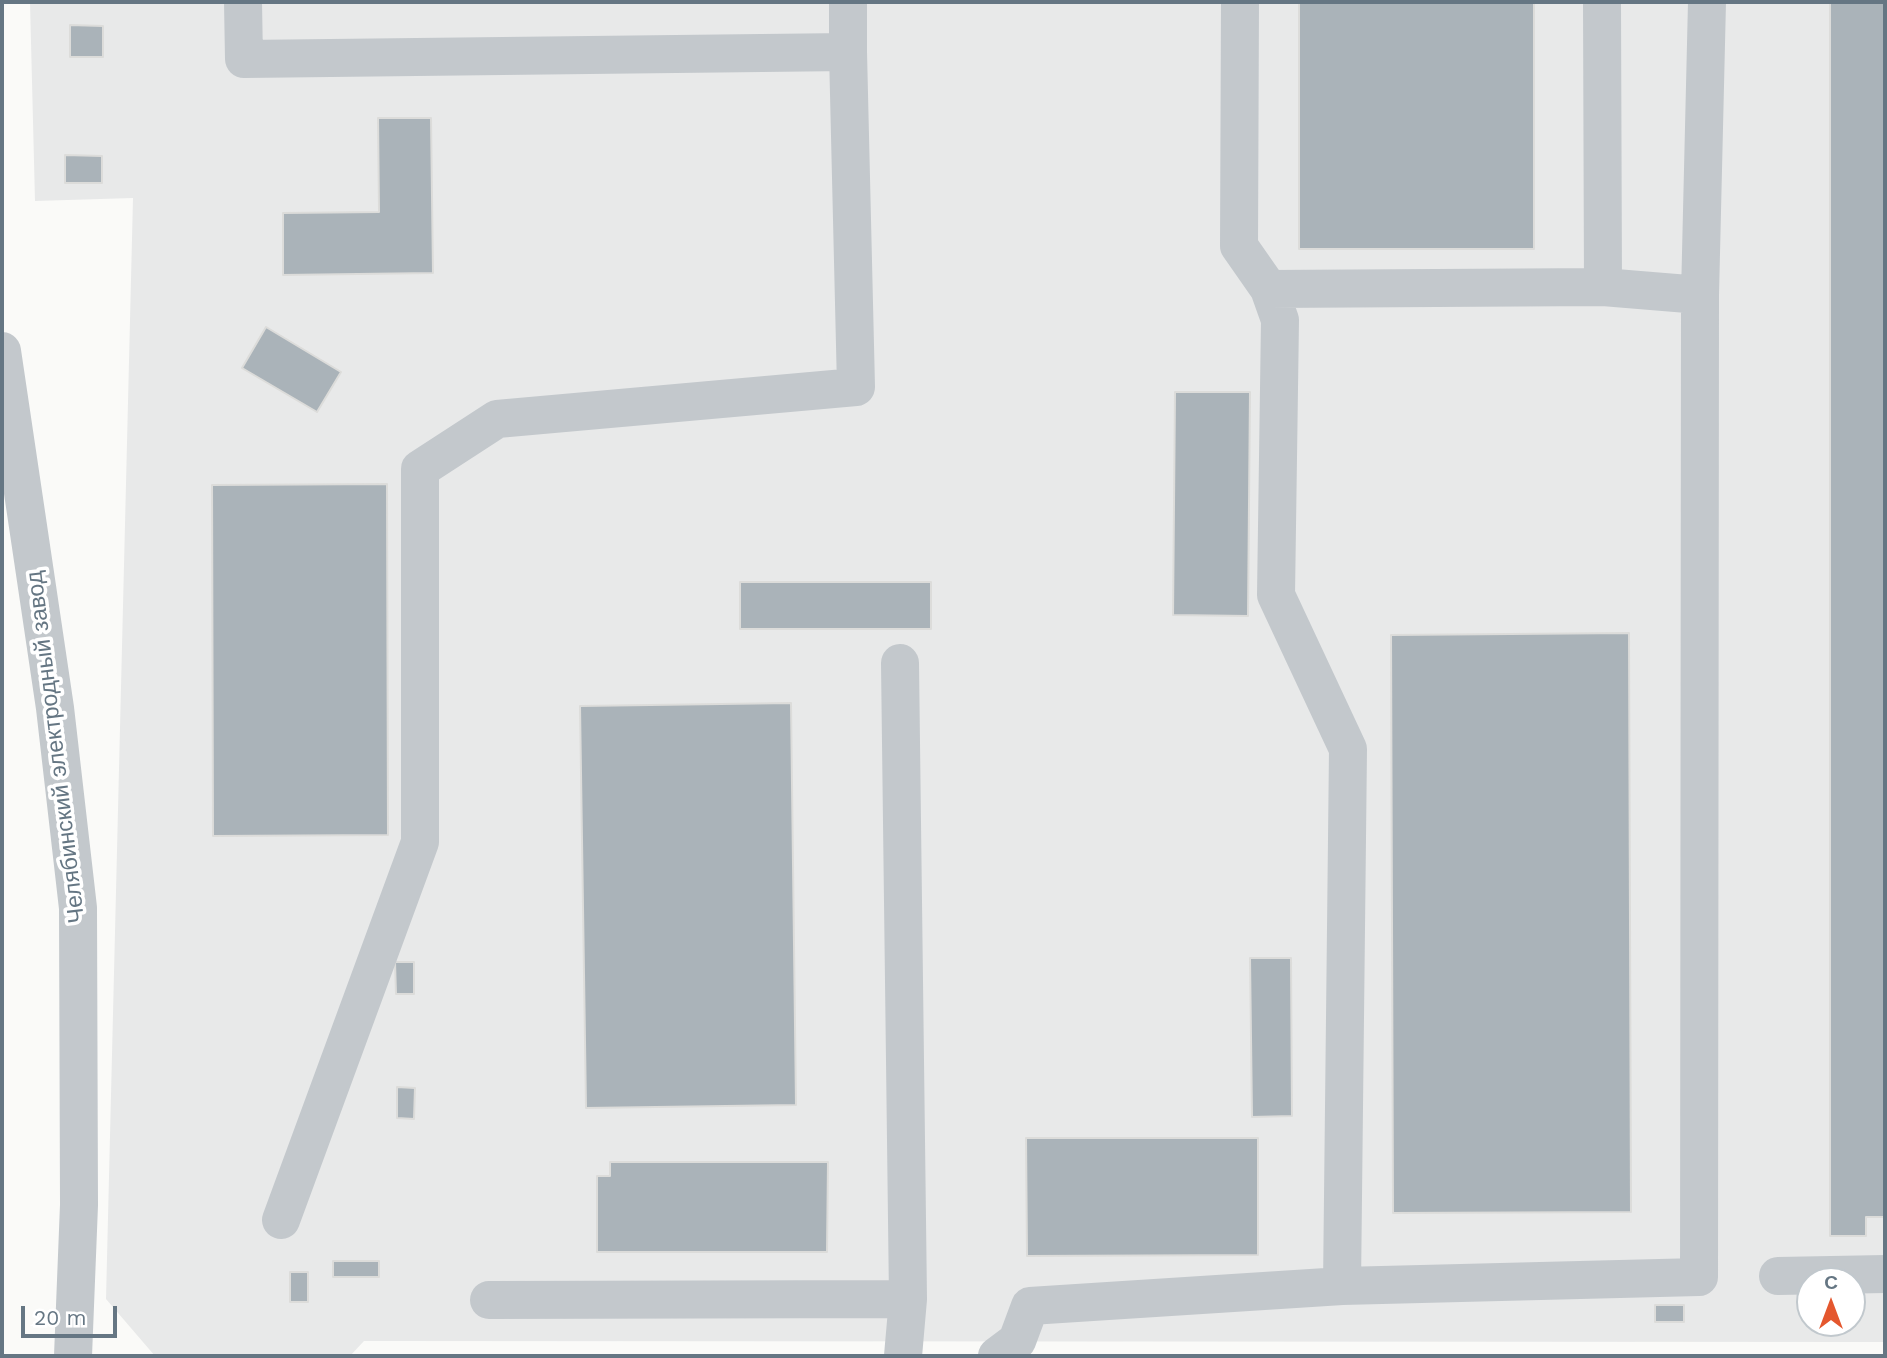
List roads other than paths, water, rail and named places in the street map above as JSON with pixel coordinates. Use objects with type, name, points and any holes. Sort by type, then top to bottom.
[{"type":"street","points":[[243,2],[244,59],[848,51]]},
{"type":"street","points":[[281,1220],[420,842],[420,469],[497,419],[856,387],[848,2]]},
{"type":"street","points":[[1240,2],[1239,246],[1269,289],[1280,320],[1276,595],[1348,750],[1342,1286]]},
{"type":"street","points":[[1602,2],[1603,287]]},
{"type":"street","points":[[997,1356],[1017,1341],[1030,1306],[1342,1286],[1699,1277],[1700,295],[1707,2]]},
{"type":"street","points":[[1269,289],[1603,287],[1700,295]]},
{"type":"street","name":"Челябинский электродный завод","points":[[2,351],[55,708],[78,908],[79,1205],[73,1356]]},
{"type":"street","points":[[900,663],[908,1299],[903,1356]]},
{"type":"street","points":[[1777,1276],[1885,1274]]},
{"type":"street","points":[[489,1300],[908,1299]]}]
